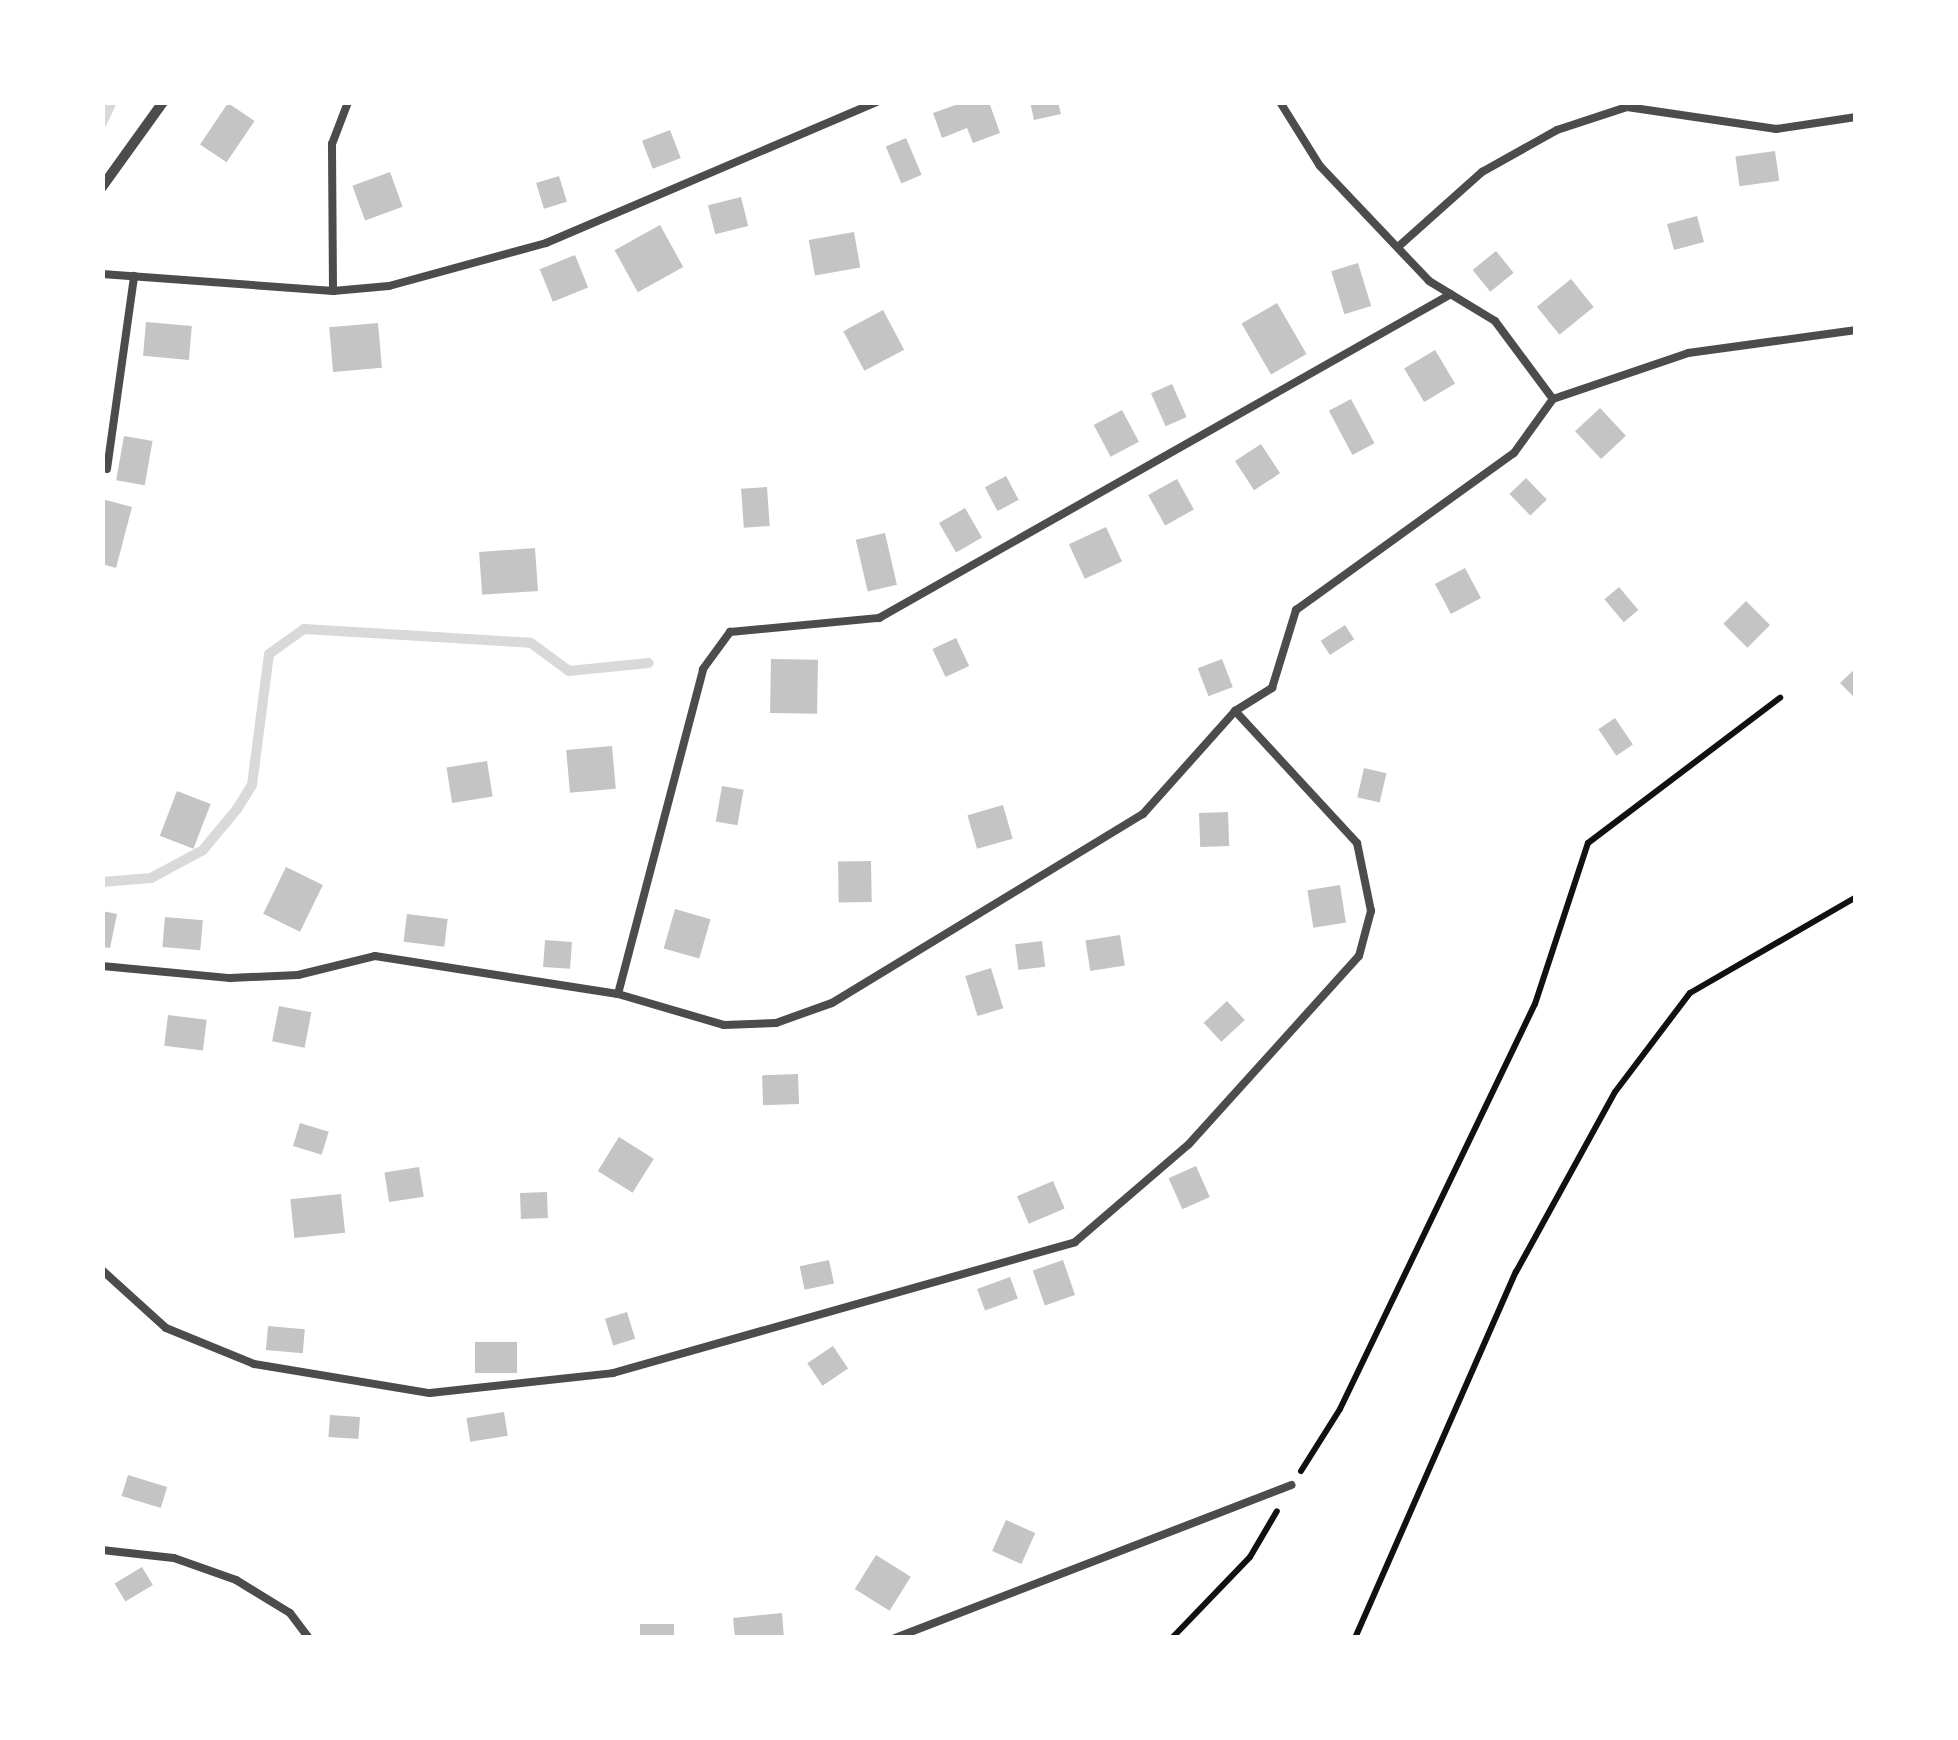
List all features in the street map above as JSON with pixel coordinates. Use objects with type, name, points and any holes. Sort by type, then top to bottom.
[{"type":"street","points":[[102,187],[163,102]]},
{"type":"lane","points":[[334,291],[332,144],[348,102]]},
{"type":"lane","points":[[102,274],[334,291],[389,286],[546,243],[877,102]]},
{"type":"lane","points":[[1280,102],[1320,166],[1398,248],[1451,294],[1495,322],[1553,399]]},
{"type":"lane","points":[[1398,248],[1482,172],[1557,130],[1627,107],[1776,130],[1856,117]]},
{"type":"lane","points":[[107,469],[134,276]]},
{"type":"lane","points":[[618,994],[703,669],[730,632],[879,618],[1451,294]]},
{"type":"lane","points":[[102,966],[230,978],[375,956],[618,994],[724,1025],[776,1023],[832,1003],[1143,814],[1235,712],[1272,688],[1296,610],[1514,454],[1553,399],[1688,353],[1856,330]]},
{"type":"lane","points":[[102,1270],[166,1328],[254,1364],[430,1393],[613,1373],[1076,1242],[1189,1144],[1358,956],[1371,911],[1357,843],[1235,712]]},
{"type":"lane","points":[[895,1638],[1292,1485]]},
{"type":"lane","points":[[102,1550],[174,1558],[236,1580],[290,1613],[309,1638]]},
{"type":"path","points":[[1172,1638],[1250,1556],[1340,1409],[1535,1004],[1588,844],[1780,698]]},
{"type":"path","points":[[1355,1638],[1516,1272],[1615,1092],[1690,993],[1856,898]]},
{"type":"building","points":[[964,102],[989,102],[1000,133],[973,143],[967,128],[942,138],[933,113]]},
{"type":"building","points":[[1030,102],[1058,102],[1061,114],[1034,120]]},
{"type":"building","points":[[228,103],[255,121],[227,162],[200,144]]},
{"type":"building","points":[[670,130],[681,158],[653,169],[642,141]]},
{"type":"building","points":[[906,138],[922,175],[901,183],[886,147]]},
{"type":"building","points":[[1775,151],[1779,181],[1740,186],[1735,157]]},
{"type":"building","points":[[390,172],[403,207],[365,220],[352,186]]},
{"type":"building","points":[[559,176],[567,202],[544,209],[536,183]]},
{"type":"building","points":[[741,197],[748,226],[715,234],[708,205]]},
{"type":"building","points":[[1697,216],[1704,242],[1674,250],[1667,224]]},
{"type":"building","points":[[660,225],[683,267],[638,292],[615,250]]},
{"type":"building","points":[[854,232],[860,267],[815,275],[809,240]]},
{"type":"building","points":[[1496,251],[1514,273],[1490,292],[1473,270]]},
{"type":"building","points":[[575,255],[588,287],[553,302],[540,269]]},
{"type":"building","points":[[1358,263],[1371,306],[1344,314],[1331,271]]},
{"type":"building","points":[[1571,279],[1594,307],[1559,335],[1537,307]]},
{"type":"building","points":[[1277,303],[1306,354],[1271,375],[1241,324]]},
{"type":"building","points":[[883,310],[904,350],[864,371],[843,331]]},
{"type":"building","points":[[146,322],[192,326],[189,360],[143,356]]},
{"type":"building","points":[[378,323],[382,368],[333,372],[329,327]]},
{"type":"building","points":[[1435,350],[1455,383],[1424,402],[1404,369]]},
{"type":"building","points":[[1172,384],[1187,417],[1166,426],[1151,393]]},
{"type":"building","points":[[1351,399],[1374,443],[1352,455],[1329,411]]},
{"type":"building","points":[[1600,408],[1626,436],[1601,459],[1575,431]]},
{"type":"building","points":[[1122,410],[1139,442],[1111,457],[1094,425]]},
{"type":"building","points":[[124,436],[153,441],[145,485],[116,480]]},
{"type":"building","points":[[1261,444],[1280,473],[1254,490],[1235,461]]},
{"type":"building","points":[[1006,476],[1019,500],[997,511],[985,487]]},
{"type":"building","points":[[1526,478],[1547,500],[1530,516],[1509,494]]},
{"type":"building","points":[[1177,479],[1194,510],[1165,526],[1148,495]]},
{"type":"building","points":[[767,487],[770,526],[744,528],[741,489]]},
{"type":"building","points":[[102,499],[132,507],[116,568],[102,564]]},
{"type":"building","points":[[965,508],[982,537],[956,552],[939,523]]},
{"type":"building","points":[[1106,527],[1122,561],[1085,579],[1069,544]]},
{"type":"building","points":[[885,533],[897,585],[868,591],[856,540]]},
{"type":"building","points":[[535,548],[538,591],[482,595],[479,552]]},
{"type":"building","points":[[1465,568],[1481,598],[1451,614],[1435,584]]},
{"type":"building","points":[[1619,587],[1638,610],[1624,622],[1604,599]]},
{"type":"building","points":[[1746,601],[1770,625],[1747,648],[1723,624]]},
{"type":"building","points":[[1345,625],[1354,639],[1330,655],[1321,641]]},
{"type":"building","points":[[956,638],[969,666],[946,677],[932,649]]},
{"type":"building","points":[[771,659],[818,660],[817,714],[770,713]]},
{"type":"building","points":[[1222,659],[1233,687],[1208,696],[1198,668]]},
{"type":"building","points":[[1856,668],[1856,699],[1840,683]]},
{"type":"building","points":[[1615,718],[1633,745],[1616,756],[1598,729]]},
{"type":"building","points":[[612,746],[616,789],[570,793],[566,750]]},
{"type":"building","points":[[487,761],[493,797],[452,803],[447,767]]},
{"type":"building","points":[[1364,768],[1386,773],[1380,802],[1357,797]]},
{"type":"building","points":[[722,786],[744,790],[737,825],[716,821]]},
{"type":"building","points":[[177,791],[211,804],[193,849],[160,836]]},
{"type":"building","points":[[1003,805],[1013,839],[977,849],[967,815]]},
{"type":"building","points":[[1228,812],[1229,846],[1200,847],[1199,813]]},
{"type":"building","points":[[871,861],[872,902],[839,903],[838,862]]},
{"type":"building","points":[[286,867],[323,885],[300,932],[263,914]]},
{"type":"building","points":[[1340,885],[1346,923],[1313,928],[1307,890]]},
{"type":"building","points":[[675,909],[711,919],[699,959],[664,948]]},
{"type":"building","points":[[102,911],[117,914],[110,948],[102,947]]},
{"type":"building","points":[[407,914],[448,919],[444,947],[404,942]]},
{"type":"building","points":[[165,917],[203,920],[200,950],[162,947]]},
{"type":"building","points":[[1120,935],[1125,966],[1090,971],[1085,940]]},
{"type":"building","points":[[545,940],[572,942],[570,969],[543,967]]},
{"type":"building","points":[[1042,941],[1045,967],[1018,970],[1015,944]]},
{"type":"building","points":[[991,968],[1003,1008],[977,1016],[965,976]]},
{"type":"building","points":[[1227,1001],[1245,1020],[1221,1042],[1204,1023]]},
{"type":"building","points":[[279,1006],[311,1012],[305,1048],[272,1041]]},
{"type":"building","points":[[168,1015],[207,1020],[203,1051],[164,1046]]},
{"type":"building","points":[[798,1074],[799,1104],[763,1105],[762,1075]]},
{"type":"building","points":[[300,1123],[329,1132],[322,1155],[293,1146]]},
{"type":"building","points":[[619,1137],[654,1159],[633,1193],[598,1171]]},
{"type":"building","points":[[1196,1166],[1210,1197],[1182,1209],[1169,1178]]},
{"type":"building","points":[[419,1167],[424,1197],[389,1202],[384,1172]]},
{"type":"building","points":[[1053,1181],[1065,1209],[1029,1224],[1017,1196]]},
{"type":"building","points":[[547,1192],[548,1218],[521,1219],[520,1193]]},
{"type":"building","points":[[341,1194],[345,1233],[294,1238],[290,1199]]},
{"type":"building","points":[[829,1260],[834,1283],[805,1290],[800,1266]]},
{"type":"building","points":[[1063,1260],[1075,1295],[1045,1305],[1033,1270]]},
{"type":"building","points":[[1010,1277],[1018,1299],[985,1311],[977,1289]]},
{"type":"building","points":[[627,1312],[635,1339],[613,1346],[605,1319]]},
{"type":"building","points":[[268,1326],[305,1329],[303,1353],[266,1350]]},
{"type":"building","points":[[475,1342],[517,1342],[517,1373],[475,1373]]},
{"type":"building","points":[[833,1346],[848,1368],[822,1386],[807,1363]]},
{"type":"building","points":[[504,1412],[508,1436],[470,1442],[466,1418]]},
{"type":"building","points":[[330,1415],[360,1417],[358,1439],[328,1437]]},
{"type":"building","points":[[128,1475],[167,1487],[161,1508],[122,1496]]},
{"type":"building","points":[[1006,1520],[1035,1533],[1021,1564],[992,1551]]},
{"type":"building","points":[[876,1555],[911,1577],[890,1611],[855,1589]]},
{"type":"building","points":[[142,1567],[153,1585],[125,1601],[115,1583]]},
{"type":"building","points":[[782,1613],[784,1638],[735,1638],[733,1618]]},
{"type":"building","points":[[640,1624],[674,1624],[674,1638],[640,1638]]},
{"type":"waterway","points":[[102,123],[112,102]]},
{"type":"waterway","points":[[102,882],[151,878],[203,850],[237,809],[252,785],[269,654],[304,629],[531,643],[569,671],[649,663]]}]
